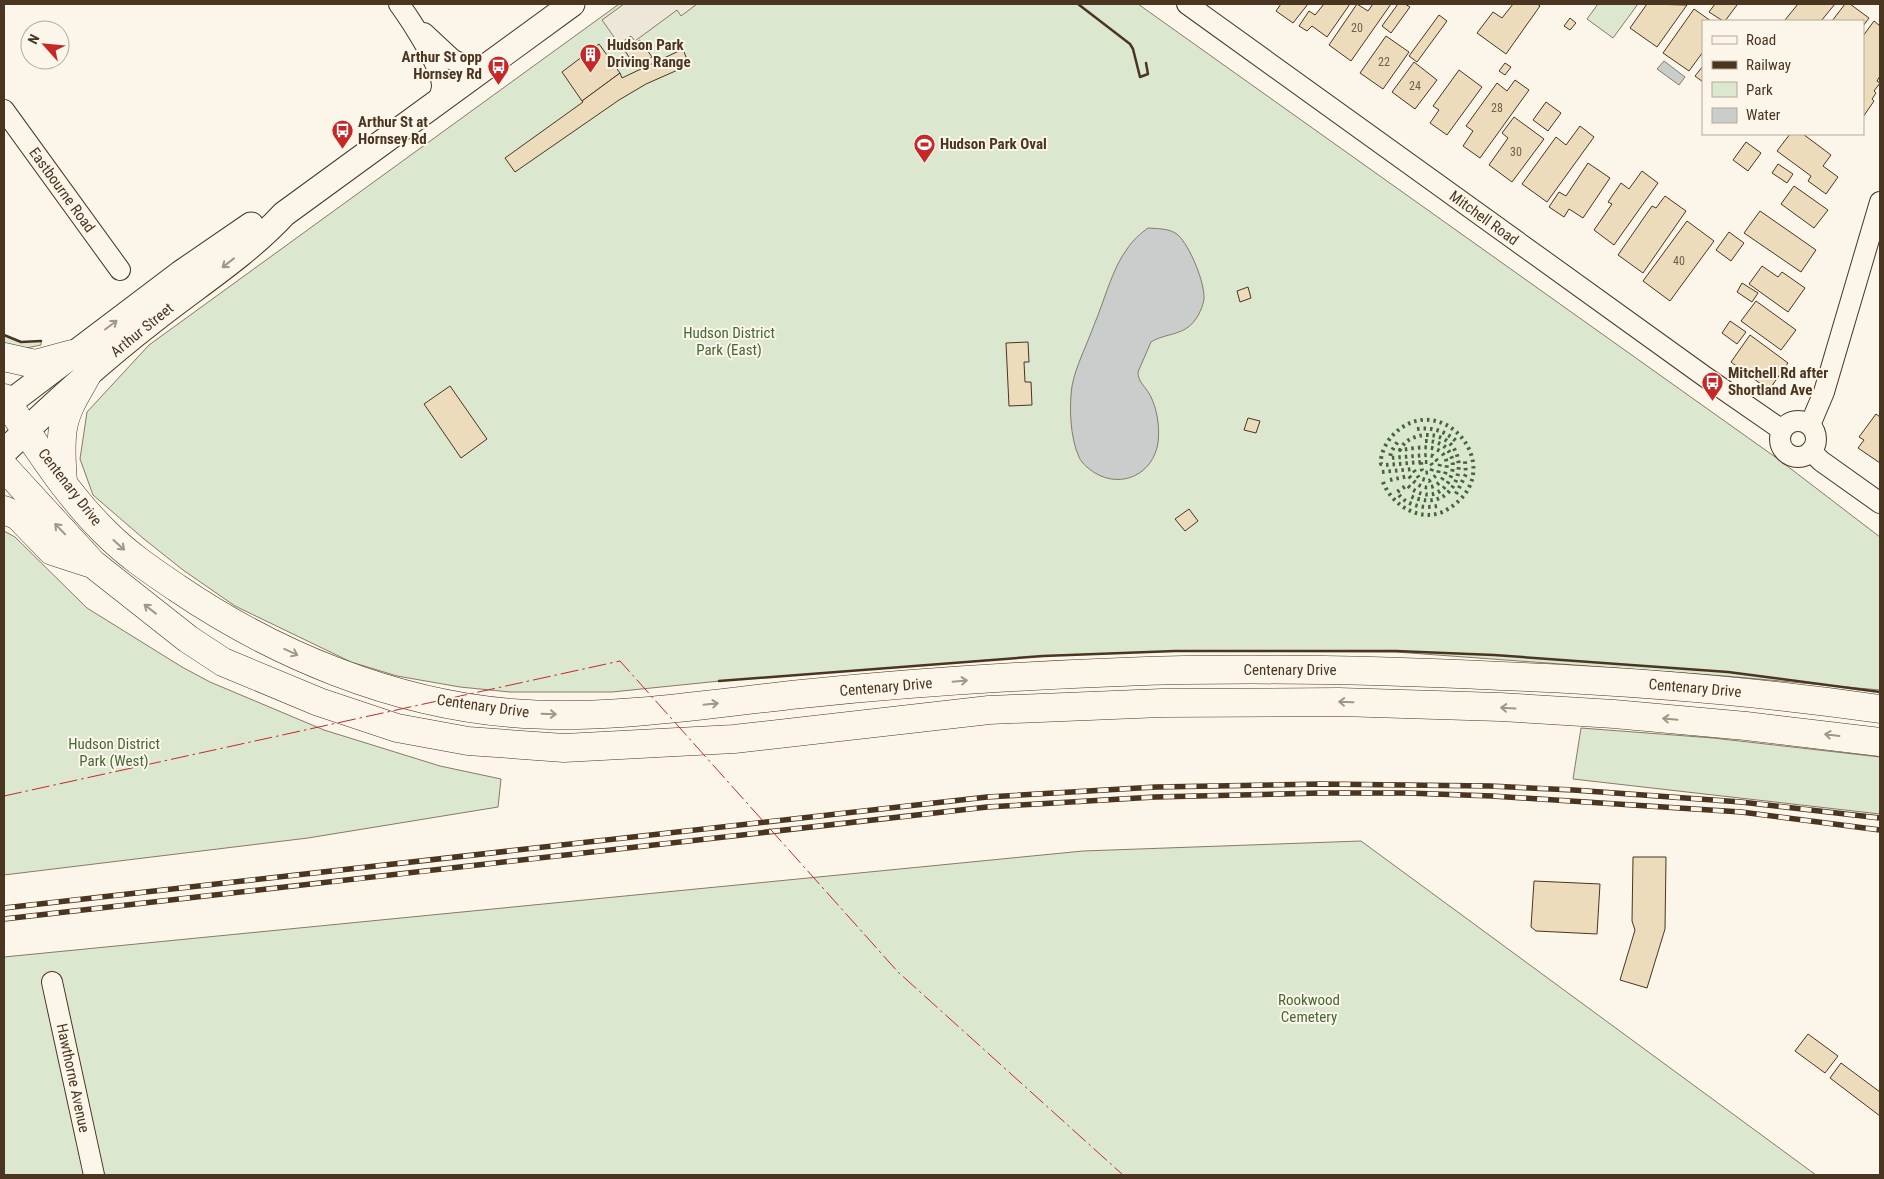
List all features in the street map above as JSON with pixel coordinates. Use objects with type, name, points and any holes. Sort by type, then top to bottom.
[{"type":"highway","points":[[4,357],[35,364],[80,364],[75,396],[63,426],[61,448],[63,483]]},
{"type":"highway","name":"Centenary Drive","points":[[5,403],[82,508],[105,532],[137,561],[202,605],[247,631],[330,670],[391,690],[457,706],[511,713],[570,715],[638,711],[809,694],[1033,676],[1278,669],[1434,672],[1566,678],[1748,693],[1880,709]]},
{"type":"highway","points":[[4,467],[93,564],[188,639],[223,662],[319,702],[397,728],[468,741],[564,748],[734,739],[989,710],[1162,703],[1339,702],[1500,707],[1614,714],[1746,726],[1880,742]]},
{"type":"highway","points":[[4,510],[18,516],[52,551],[93,564]]},
{"type":"main road","name":"Arthur Street","points":[[4,452],[26,430],[80,364],[181,273],[257,221],[284,214],[572,4]]},
{"type":"main road","name":"Arthur Street","points":[[5,403],[80,364]]},
{"type":"street","points":[[399,4],[415,25],[453,60],[479,71]]},
{"type":"street","name":"Mitchell Road","points":[[1187,4],[1704,376],[1782,430]]},
{"type":"street","points":[[415,25],[438,71],[442,86],[438,101]]},
{"type":"street","name":"Eastbourne Road","points":[[4,110],[120,270]]},
{"type":"street","points":[[1810,425],[1824,392],[1880,202]]},
{"type":"street","points":[[1794,421],[1805,422],[1814,430],[1816,437],[1815,445],[1811,451],[1797,457],[1786,452],[1780,442],[1782,430],[1794,421]]},
{"type":"street","points":[[1811,451],[1880,503]]},
{"type":"street","name":"Hawthorne Avenue","points":[[52,982],[94,1175]]},
{"type":"green space","name":"Hudson District Park (East)","points":[[619,4],[1138,4],[1778,459],[1880,537],[1880,690],[1725,676],[1396,652],[1175,651],[1042,656],[720,681],[612,692],[510,692],[460,687],[397,676],[351,662],[235,606],[183,570],[93,495],[80,459],[87,412],[149,345]]},
{"type":"green space","points":[[1598,4],[1638,4],[1613,38],[1587,19]]},
{"type":"green space","points":[[4,335],[21,342],[41,341],[41,345],[21,349],[4,347]]},
{"type":"green space","name":"Hudson District Park (West)","points":[[4,531],[15,537],[87,608],[182,667],[210,682],[324,730],[440,766],[501,779],[498,807],[308,838],[4,875]]},
{"type":"green space","points":[[1581,728],[1713,738],[1880,757],[1880,814],[1573,779]]},
{"type":"green space","name":"Rookwood Cemetery","points":[[1361,841],[1816,1175],[4,1175],[4,957],[1083,851]]},
{"type":"shaded area","points":[[624,4],[697,4],[681,16],[677,10],[635,41],[631,36],[619,44],[602,20]]},
{"type":"water","points":[[1664,61],[1685,77],[1679,85],[1657,69]]},
{"type":"water","points":[[1148,228],[1171,231],[1183,240],[1192,256],[1202,284],[1204,292],[1203,305],[1191,325],[1180,332],[1151,342],[1138,372],[1140,381],[1150,395],[1158,424],[1158,443],[1150,463],[1135,476],[1125,479],[1105,478],[1084,464],[1076,449],[1071,422],[1072,386],[1079,363],[1117,266],[1132,243]]},
{"type":"building","points":[[1281,4],[1308,4],[1293,23],[1276,11]]},
{"type":"building","points":[[1324,4],[1350,4],[1327,37],[1312,26],[1307,31],[1299,26],[1309,11],[1315,15]]},
{"type":"building","points":[[1357,4],[1368,11],[1373,4],[1391,4],[1351,61],[1329,45]]},
{"type":"building","points":[[1398,4],[1405,4],[1410,7],[1391,33],[1382,26]]},
{"type":"building","points":[[1513,4],[1537,4],[1540,6],[1506,54],[1477,33],[1493,12],[1502,18]]},
{"type":"building","points":[[1647,4],[1687,5],[1657,47],[1630,28]]},
{"type":"building","points":[[1715,4],[1737,5],[1726,20],[1721,20],[1709,12]]},
{"type":"building","points":[[1798,4],[1835,4],[1822,20],[1785,20]]},
{"type":"building","points":[[1845,4],[1850,4],[1869,18],[1864,25],[1864,20],[1833,20]]},
{"type":"building","points":[[1694,9],[1710,20],[1702,20],[1702,53],[1689,71],[1663,53]]},
{"type":"building","points":[[1439,15],[1447,21],[1417,62],[1409,56]]},
{"type":"building","points":[[1570,18],[1576,23],[1570,30],[1564,26]]},
{"type":"building","points":[[1874,21],[1880,26],[1880,76],[1877,81],[1880,83],[1874,91],[1876,93],[1872,99],[1874,101],[1864,116],[1864,35]]},
{"type":"building","points":[[1386,36],[1409,52],[1383,89],[1360,73]]},
{"type":"building","points":[[640,40],[652,57],[635,66],[625,51]]},
{"type":"building","name":"Hudson Park Driving Range","points":[[599,44],[620,73],[582,101],[562,72]]},
{"type":"building","points":[[683,49],[689,65],[646,84],[619,100],[515,172],[505,158],[620,73],[622,78]]},
{"type":"building","points":[[1414,62],[1437,80],[1415,109],[1392,92]]},
{"type":"building","points":[[1505,63],[1511,67],[1505,75],[1499,71]]},
{"type":"building","points":[[1702,67],[1702,81],[1695,76]]},
{"type":"building","points":[[1459,70],[1482,87],[1447,135],[1430,123],[1439,110],[1433,106]]},
{"type":"building","points":[[1515,80],[1529,90],[1480,158],[1463,146],[1473,131],[1466,126],[1497,83],[1507,91]]},
{"type":"building","points":[[1546,102],[1561,113],[1548,131],[1533,120]]},
{"type":"building","points":[[1514,117],[1544,139],[1512,182],[1489,165],[1508,138],[1502,133]]},
{"type":"building","points":[[1580,126],[1594,137],[1547,202],[1522,184],[1556,137],[1566,145]]},
{"type":"building","points":[[1789,135],[1804,135],[1831,155],[1823,166],[1838,177],[1826,194],[1808,181],[1811,176],[1777,151]]},
{"type":"building","points":[[1746,142],[1761,153],[1748,171],[1733,160]]},
{"type":"building","points":[[1588,163],[1610,178],[1583,218],[1569,209],[1564,217],[1549,207],[1559,192],[1566,196]]},
{"type":"building","points":[[1778,164],[1793,174],[1787,183],[1772,173]]},
{"type":"building","points":[[1642,171],[1658,183],[1614,245],[1594,230],[1612,204],[1608,202],[1621,183],[1629,189]]},
{"type":"building","points":[[1794,186],[1828,210],[1814,228],[1781,204]]},
{"type":"building","points":[[1665,196],[1686,211],[1643,273],[1618,255],[1652,206],[1656,208]]},
{"type":"building","points":[[1760,211],[1816,250],[1801,272],[1744,233]]},
{"type":"building","points":[[1687,221],[1714,241],[1670,301],[1643,281]]},
{"type":"building","points":[[1729,232],[1744,243],[1731,261],[1716,250]]},
{"type":"building","points":[[1762,266],[1778,277],[1782,272],[1805,288],[1788,312],[1749,284]]},
{"type":"building","points":[[1742,283],[1758,293],[1752,302],[1737,292]]},
{"type":"building","points":[[1248,287],[1251,298],[1240,302],[1237,291]]},
{"type":"building","points":[[1756,301],[1796,330],[1781,350],[1741,321]]},
{"type":"building","points":[[1730,321],[1746,332],[1737,344],[1722,333]]},
{"type":"building","points":[[1750,335],[1788,363],[1769,390],[1731,362]]},
{"type":"building","points":[[1028,342],[1029,362],[1024,362],[1025,382],[1031,382],[1032,405],[1009,406],[1006,343]]},
{"type":"building","points":[[450,386],[487,439],[461,458],[424,404]]},
{"type":"building","points":[[1876,414],[1880,417],[1880,463],[1858,448],[1864,440],[1859,437]]},
{"type":"building","points":[[1248,418],[1260,421],[1256,433],[1244,430]]},
{"type":"building","points":[[1189,509],[1198,521],[1185,531],[1175,519]]},
{"type":"building","points":[[1633,857],[1666,857],[1665,929],[1647,988],[1620,980],[1635,930],[1632,921]]},
{"type":"building","points":[[1534,881],[1600,884],[1597,934],[1536,931],[1531,927]]},
{"type":"building","points":[[1808,1034],[1838,1056],[1825,1073],[1795,1051]]},
{"type":"building","points":[[1841,1063],[1880,1092],[1880,1116],[1830,1078]]},
{"type":"railway","points":[[4,908],[987,797],[1156,787],[1320,784],[1490,786],[1741,802],[1880,818]]},
{"type":"railway","points":[[4,919],[987,807],[1155,797],[1320,793],[1407,793],[1492,796],[1741,812],[1880,830]]},
{"type":"hedge","points":[[1383,482],[1393,499],[1419,514],[1429,515],[1448,509],[1466,493],[1473,474],[1471,455],[1462,438],[1448,426],[1430,420],[1411,423],[1392,436],[1381,456],[1381,464],[1386,465],[1421,462],[1430,462],[1433,466],[1431,472],[1424,473],[1421,462]]},
{"type":"hedge","points":[[1417,429],[1438,431],[1456,441]]},
{"type":"hedge","points":[[1390,480],[1409,476],[1419,485],[1429,487],[1437,484],[1443,478],[1446,460],[1442,453],[1428,447],[1400,450],[1410,439],[1425,435],[1442,438],[1453,447],[1458,460],[1458,475],[1452,488],[1442,497],[1427,500],[1408,495]]},
{"type":"hedge","points":[[1382,472],[1413,469],[1419,478],[1429,481],[1438,474],[1440,464],[1433,456],[1390,458],[1391,452],[1398,441]]},
{"type":"hedge","points":[[1425,441],[1441,444],[1450,453],[1453,464],[1451,477],[1445,487],[1435,494],[1422,494],[1407,485],[1397,492],[1414,505],[1437,506]]},
{"type":"hedge","points":[[1456,494],[1466,474],[1465,461]]},
{"type":"wall","points":[[1078,4],[1130,44],[1140,77],[1148,74],[1146,63]]},
{"type":"wall","points":[[4,335],[21,342],[41,341]]},
{"type":"wall","points":[[719,681],[1043,656],[1175,651],[1396,651],[1494,655],[1728,672],[1880,692]]},
{"type":"power","points":[[4,796],[620,661],[898,972],[1123,1175]]},
{"type":"place","name":"Hudson Park Driving Range","points":[[591,73]]},
{"type":"place","name":"Arthur St opp Hornsey Rd","points":[[498,85]]},
{"type":"place","name":"Arthur St at Hornsey Rd","points":[[342,150]]},
{"type":"place","name":"Hudson Park Oval","points":[[924,163]]},
{"type":"place","name":"Mitchell Rd after Shortland Ave","points":[[1712,401]]}]
